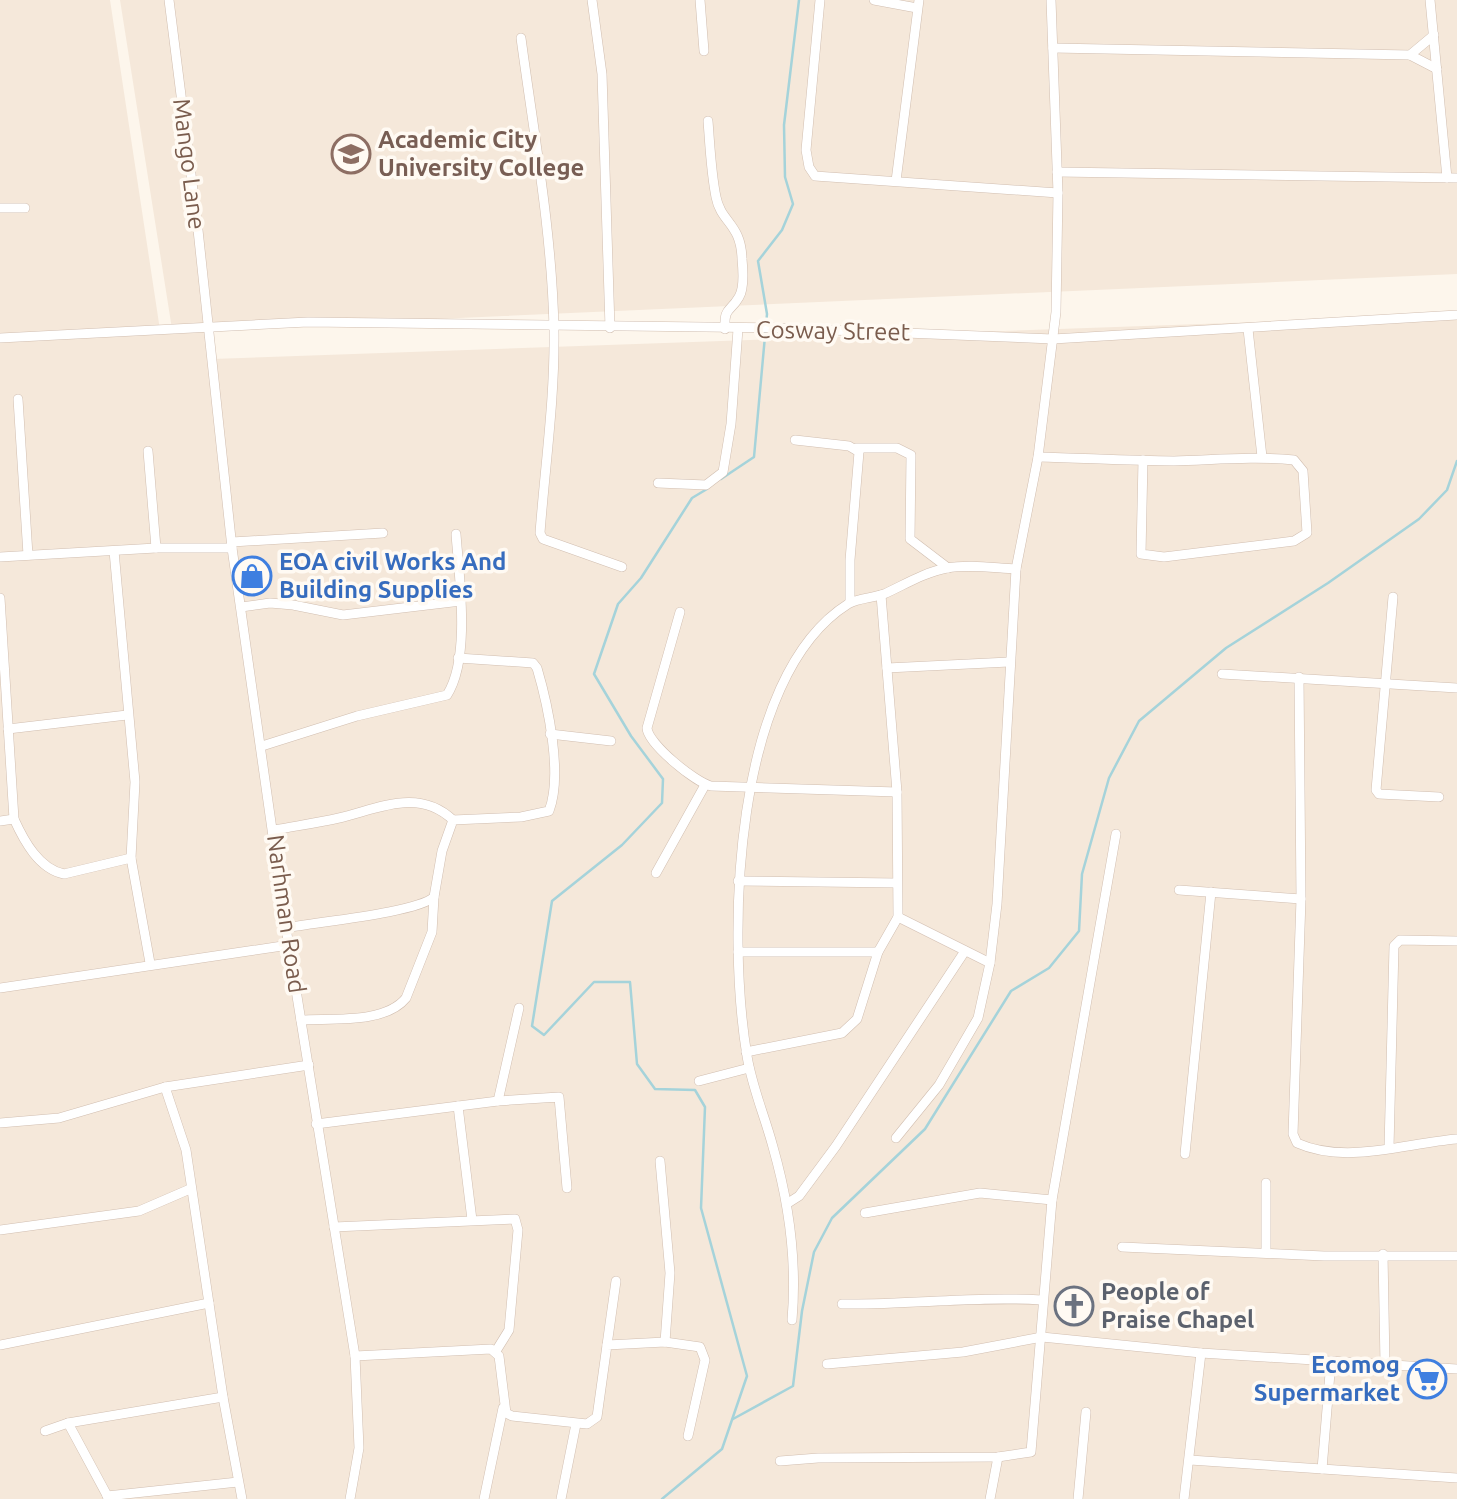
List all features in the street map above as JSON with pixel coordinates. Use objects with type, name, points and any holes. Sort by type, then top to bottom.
[{"type":"street","name":"Mango Lane","points":[[169,0],[208,328]]},
{"type":"street","points":[[592,0],[602,74],[610,328]]},
{"type":"street","points":[[700,0],[704,51]]},
{"type":"street","points":[[820,0],[806,150],[809,167],[815,176],[826,179],[896,181],[1058,193]]},
{"type":"street","points":[[874,0],[918,4],[896,181]]},
{"type":"street","points":[[896,1139],[939,1085],[978,1018],[990,963],[996,904],[1016,569],[1038,457],[1053,339],[1058,193],[1051,0]]},
{"type":"street","points":[[1057,172],[1452,178],[1430,0]]},
{"type":"street","points":[[1410,55],[1434,36]]},
{"type":"street","points":[[521,38],[549,250],[554,327],[554,365],[540,533],[543,539],[622,567]]},
{"type":"street","points":[[1053,48],[1410,55],[1437,69]]},
{"type":"street","points":[[708,121],[716,198],[722,213],[734,225],[740,238],[742,261],[740,293],[726,310],[725,329]]},
{"type":"street","points":[[0,208],[25,208]]},
{"type":"street","name":"Cosway Street","points":[[0,338],[308,322],[610,328],[780,328],[1053,339],[1457,315]]},
{"type":"street","name":"Narhman Road","points":[[208,328],[232,545],[286,928],[355,1356],[360,1435],[350,1499]]},
{"type":"street","points":[[658,482],[706,485],[723,472],[741,329]]},
{"type":"street","points":[[1248,329],[1262,457]]},
{"type":"street","points":[[18,399],[28,555]]},
{"type":"street","points":[[795,440],[856,448],[897,448],[911,455],[909,540],[948,568]]},
{"type":"street","points":[[850,602],[850,560],[859,452],[856,448]]},
{"type":"street","points":[[148,451],[156,548]]},
{"type":"street","points":[[1038,457],[1143,460],[1262,457],[1294,460],[1300,464],[1308,527],[1303,538],[1153,558],[1141,554],[1139,547],[1143,460]]},
{"type":"street","points":[[0,557],[232,545],[383,533]]},
{"type":"street","points":[[262,746],[357,716],[442,698],[452,685],[458,657],[461,601],[456,534]]},
{"type":"street","points":[[114,551],[135,782],[131,858],[150,963]]},
{"type":"street","points":[[792,1320],[794,1298],[788,1203],[749,1068],[738,952],[738,881],[753,788],[769,716],[777,694],[809,642],[850,602],[881,595],[948,568],[1016,569]]},
{"type":"street","points":[[746,1052],[842,1033],[851,1027],[857,1019],[878,952],[898,917],[897,792],[881,595]]},
{"type":"street","points":[[1393,597],[1377,793],[1439,797]]},
{"type":"street","points":[[0,598],[14,820],[20,834],[44,866],[54,872],[64,874],[131,858]]},
{"type":"street","points":[[241,607],[293,605],[343,615],[461,601]]},
{"type":"street","points":[[680,612],[647,733],[653,743],[705,785],[897,792]]},
{"type":"street","points":[[274,830],[340,818],[398,801],[438,808],[453,820],[521,817],[550,811],[555,773],[539,675],[533,663],[458,657]]},
{"type":"street","points":[[887,668],[1009,662]]},
{"type":"street","points":[[1222,674],[1457,688]]},
{"type":"street","points":[[1299,677],[1301,899],[1293,1134],[1297,1143],[1317,1149],[1367,1151],[1457,1139]]},
{"type":"street","points":[[8,729],[127,715]]},
{"type":"street","points":[[550,734],[611,741]]},
{"type":"street","points":[[656,873],[705,785]]},
{"type":"street","points":[[0,821],[14,820]]},
{"type":"street","points":[[301,1020],[382,1014],[400,1006],[414,983],[432,932],[434,897],[445,837],[453,820]]},
{"type":"street","points":[[780,1461],[818,1458],[998,1457],[1031,1452],[1042,1337],[1041,1300],[1052,1200],[1116,834]]},
{"type":"street","points":[[738,881],[897,883]]},
{"type":"street","points":[[1179,890],[1301,899]]},
{"type":"street","points":[[1185,1154],[1212,892]]},
{"type":"street","points":[[286,928],[393,910],[434,897]]},
{"type":"street","points":[[898,917],[990,963]]},
{"type":"street","points":[[1389,1148],[1394,946],[1400,940],[1457,941]]},
{"type":"street","points":[[0,988],[150,963],[289,944]]},
{"type":"street","points":[[788,1203],[799,1196],[836,1146],[965,951]]},
{"type":"street","points":[[738,952],[878,952]]},
{"type":"street","points":[[498,1101],[519,1008]]},
{"type":"street","points":[[0,1123],[88,1112],[165,1087],[309,1065]]},
{"type":"street","points":[[699,1081],[749,1068]]},
{"type":"street","points":[[165,1087],[186,1150],[223,1397],[242,1499]]},
{"type":"street","points":[[316,1124],[498,1101],[559,1097],[567,1188]]},
{"type":"street","points":[[458,1106],[472,1220]]},
{"type":"street","points":[[660,1161],[670,1273],[665,1342]]},
{"type":"street","points":[[1266,1183],[1266,1251]]},
{"type":"street","points":[[0,1230],[139,1211],[190,1189]]},
{"type":"street","points":[[865,1213],[980,1193],[1052,1200]]},
{"type":"street","points":[[334,1227],[515,1219],[518,1230],[509,1330],[496,1351]]},
{"type":"street","points":[[1122,1247],[1324,1255],[1457,1256]]},
{"type":"street","points":[[1382,1254],[1385,1364]]},
{"type":"street","points":[[503,1408],[512,1416],[576,1424],[587,1424],[597,1417],[616,1281]]},
{"type":"street","points":[[842,1304],[890,1305],[945,1298],[1000,1297],[1041,1300]]},
{"type":"street","points":[[0,1345],[209,1303]]},
{"type":"street","points":[[827,1364],[963,1352],[1042,1337],[1201,1353],[1457,1369]]},
{"type":"street","points":[[607,1345],[665,1342],[700,1347],[705,1354],[688,1436]]},
{"type":"street","points":[[355,1356],[496,1351]]},
{"type":"street","points":[[484,1499],[503,1408],[499,1356],[496,1351]]},
{"type":"street","points":[[1184,1499],[1201,1353]]},
{"type":"street","points":[[1322,1469],[1331,1361]]},
{"type":"street","points":[[45,1431],[68,1423],[223,1397]]},
{"type":"street","points":[[1078,1499],[1086,1412]]},
{"type":"street","points":[[68,1423],[108,1497],[239,1482]]},
{"type":"street","points":[[561,1499],[576,1424]]},
{"type":"street","points":[[990,1499],[998,1457]]},
{"type":"street","points":[[1189,1460],[1457,1478]]},
{"type":"shaded area","points":[[0,0],[110,0],[160,330],[172,329],[120,0],[1457,0],[1457,274],[208,329],[212,359],[1457,315],[1457,1499],[0,1499]]},
{"type":"waterway","points":[[721,479],[754,457],[767,314],[758,261],[782,230],[793,204],[785,177],[784,125],[799,0]]},
{"type":"waterway","points":[[733,1419],[793,1386],[802,1311],[814,1252],[832,1218],[925,1129],[1011,991],[1049,968],[1079,931],[1082,874],[1109,778],[1139,721],[1226,648],[1328,583],[1419,519],[1447,490],[1457,461]]},
{"type":"waterway","points":[[662,1499],[722,1449],[747,1376],[701,1208],[705,1107],[695,1090],[655,1089],[637,1064],[630,982],[594,982],[544,1035],[532,1026],[552,901],[622,845],[662,803],[663,779],[631,736],[594,674],[618,604],[641,578],[692,498],[707,489]]},
{"type":"place","name":"Academic City University College","points":[[351,154]]},
{"type":"place","name":"EOA civil Works And Building Supplies","points":[[252,576]]},
{"type":"place","name":"People of Praise Chapel","points":[[1074,1306]]},
{"type":"place","name":"Ecomog Supermarket","points":[[1427,1379]]}]
